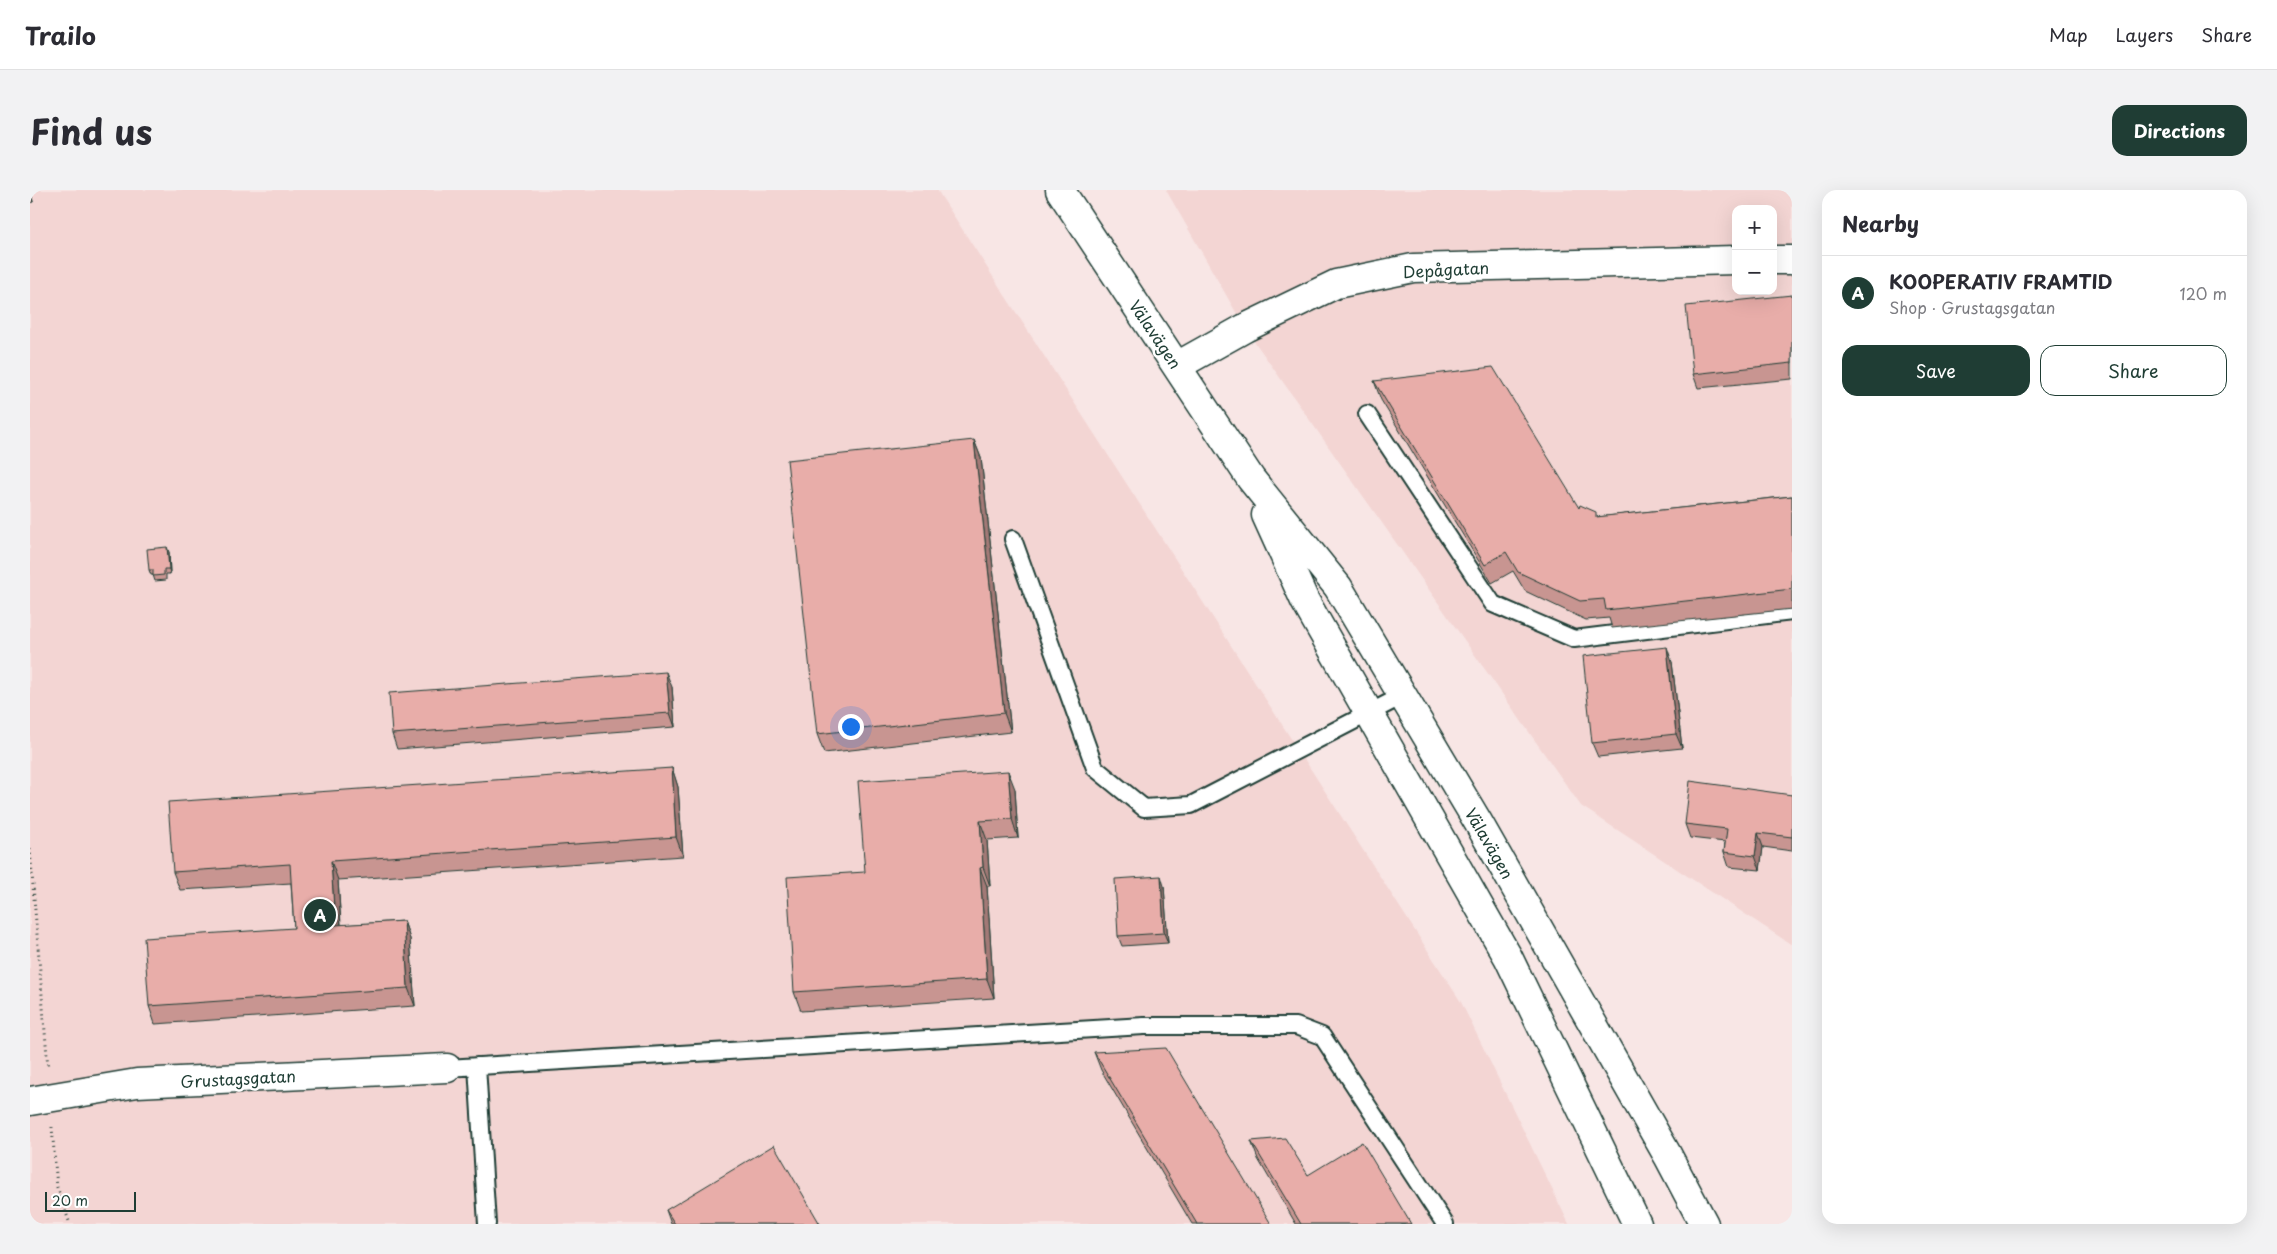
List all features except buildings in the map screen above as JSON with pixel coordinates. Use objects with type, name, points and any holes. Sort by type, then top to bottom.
[{"type":"main road","name":"Välavägen","points":[[1060,190],[1251,479],[1338,587],[1478,822],[1668,1156],[1704,1224]]},
{"type":"main road","name":"Depågatan","points":[[1177,366],[1245,328],[1336,284],[1413,268],[1732,260]]},
{"type":"main road","points":[[1777,260],[1792,260]]},
{"type":"main road","name":"Välavägen","points":[[1251,479],[1305,601],[1508,957],[1637,1224]]},
{"type":"main road","name":"Grustagsgatan","points":[[40,1099],[136,1083],[446,1068]]},
{"type":"lane","points":[[1367,414],[1493,604],[1574,639],[1792,612]]},
{"type":"lane","points":[[1013,539],[1095,768],[1144,808],[1191,804],[1402,696]]},
{"type":"lane","points":[[446,1068],[1144,1026],[1296,1026],[1322,1036],[1445,1224]]},
{"type":"lane","points":[[477,1066],[487,1224]]},
{"type":"path","points":[[30,849],[40,1099],[57,1187],[70,1224]]},
{"type":"shaded area","points":[[30,190],[937,190],[1461,1002],[1569,1224],[30,1224]]},
{"type":"shaded area","points":[[1166,190],[1792,190],[1792,945],[1581,806],[1245,328]]},
{"type":"place","name":"KOOPERATIV FRAMTID","points":[[320,915]]}]
